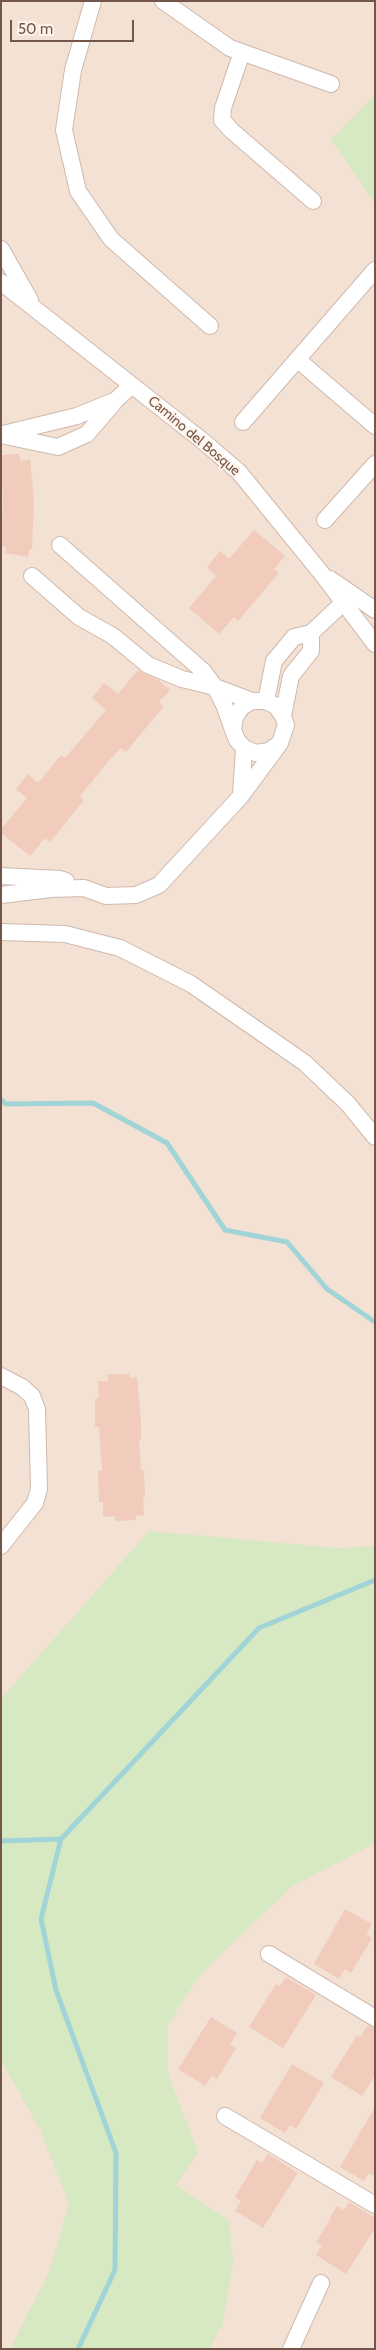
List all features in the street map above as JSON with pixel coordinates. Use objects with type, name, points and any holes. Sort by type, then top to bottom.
[{"type":"street","points":[[93,1],[73,70],[64,130],[78,191],[111,239],[210,326]]},
{"type":"street","points":[[172,4],[230,48],[330,84]]},
{"type":"street","points":[[242,52],[223,108],[222,120],[232,131],[313,201]]},
{"type":"street","points":[[1,250],[35,308]]},
{"type":"street","points":[[243,422],[375,270]]},
{"type":"street","name":"Camino del Bosque","points":[[1,282],[239,472],[322,574],[375,644]]},
{"type":"street","points":[[298,360],[375,426]]},
{"type":"street","points":[[1,434],[58,447],[87,434],[116,400],[132,385]]},
{"type":"street","points":[[1,434],[77,416],[116,400]]},
{"type":"street","points":[[325,520],[375,464]]},
{"type":"street","points":[[60,545],[203,671],[215,686],[237,740],[244,748],[256,753],[269,751],[280,743]]},
{"type":"street","points":[[322,574],[375,610]]},
{"type":"street","points":[[32,576],[79,617],[113,636],[148,665],[182,679],[215,686],[276,706],[284,716]]},
{"type":"street","points":[[259,701],[274,661],[294,637],[311,633],[343,603]]},
{"type":"street","points":[[1,876],[60,879],[106,896],[136,895],[159,885],[242,796],[280,743],[286,725],[284,716],[291,676],[311,651],[311,633]]},
{"type":"street","points":[[233,730],[235,718],[242,707],[259,701]]},
{"type":"street","points":[[242,796],[244,748]]},
{"type":"street","points":[[1,895],[51,889],[84,888]]},
{"type":"street","points":[[1,932],[65,934],[120,948],[191,984],[305,1063],[348,1104],[375,1137]]},
{"type":"street","points":[[1,1376],[22,1387],[32,1396],[37,1409],[39,1489],[35,1503],[1,1546]]},
{"type":"street","points":[[269,1954],[375,2018]]},
{"type":"street","points":[[225,2116],[375,2205]]},
{"type":"street","points":[[291,2349],[321,2283]]},
{"type":"shaded area","points":[[1,1],[375,1],[375,2349],[1,2349]]},
{"type":"green space","points":[[375,95],[375,203],[331,140]]},
{"type":"green space","points":[[149,1531],[338,1548],[375,1546],[375,1843],[291,1887],[201,1974],[168,2024],[168,2074],[198,2152],[176,2185],[229,2220],[233,2263],[223,2324],[209,2349],[10,2349],[49,2272],[69,2203],[40,2130],[1,2060],[1,1699]]},
{"type":"building","points":[[19,454],[21,461],[30,459],[34,500],[32,549],[29,550],[28,557],[5,553],[6,547],[1,546],[3,502],[1,455]]},
{"type":"building","points":[[254,530],[285,556],[274,569],[279,573],[238,621],[234,617],[219,634],[189,608],[216,576],[207,567],[220,551],[229,559]]},
{"type":"building","points":[[138,670],[158,680],[170,690],[159,702],[164,706],[126,752],[121,748],[107,763],[80,796],[84,800],[50,842],[45,838],[30,856],[1,833],[1,829],[27,798],[16,789],[28,774],[38,783],[61,755],[65,758],[106,710],[92,698],[104,683],[118,694]]},
{"type":"building","points":[[107,1374],[129,1374],[130,1378],[137,1377],[141,1421],[141,1440],[139,1440],[141,1470],[144,1470],[145,1497],[143,1498],[144,1515],[136,1516],[136,1520],[115,1521],[115,1516],[103,1517],[103,1502],[99,1502],[98,1471],[102,1471],[99,1427],[95,1427],[95,1399],[99,1397],[98,1381],[108,1381]]},
{"type":"building","points":[[345,1909],[372,1924],[366,1934],[372,1938],[351,1973],[345,1969],[339,1979],[314,1964]]},
{"type":"building","points":[[286,1977],[316,1995],[283,2048],[249,2027],[276,1984],[280,1986]]},
{"type":"building","points":[[211,2017],[237,2033],[230,2045],[236,2048],[217,2079],[212,2075],[205,2086],[178,2069]]},
{"type":"building","points":[[368,2025],[375,2028],[375,2075],[362,2096],[331,2077],[357,2035],[360,2037]]},
{"type":"building","points":[[292,2064],[324,2083],[296,2129],[290,2125],[285,2133],[260,2118]]},
{"type":"building","points":[[375,2107],[375,2176],[369,2173],[364,2181],[340,2167]]},
{"type":"building","points":[[268,2154],[298,2173],[263,2228],[235,2211],[241,2201],[235,2197],[257,2160],[262,2163]]},
{"type":"building","points":[[349,2202],[375,2218],[375,2228],[346,2274],[316,2255],[322,2245],[316,2242],[337,2206],[344,2210]]},
{"type":"waterway","points":[[1,1100],[6,1104],[93,1103],[167,1143],[225,1230],[287,1242],[327,1289],[375,1322]]},
{"type":"waterway","points":[[78,2349],[115,2270],[116,2153],[56,1990],[41,1919],[61,1839],[259,1628],[375,1580]]},
{"type":"waterway","points":[[1,1841],[61,1839]]}]
